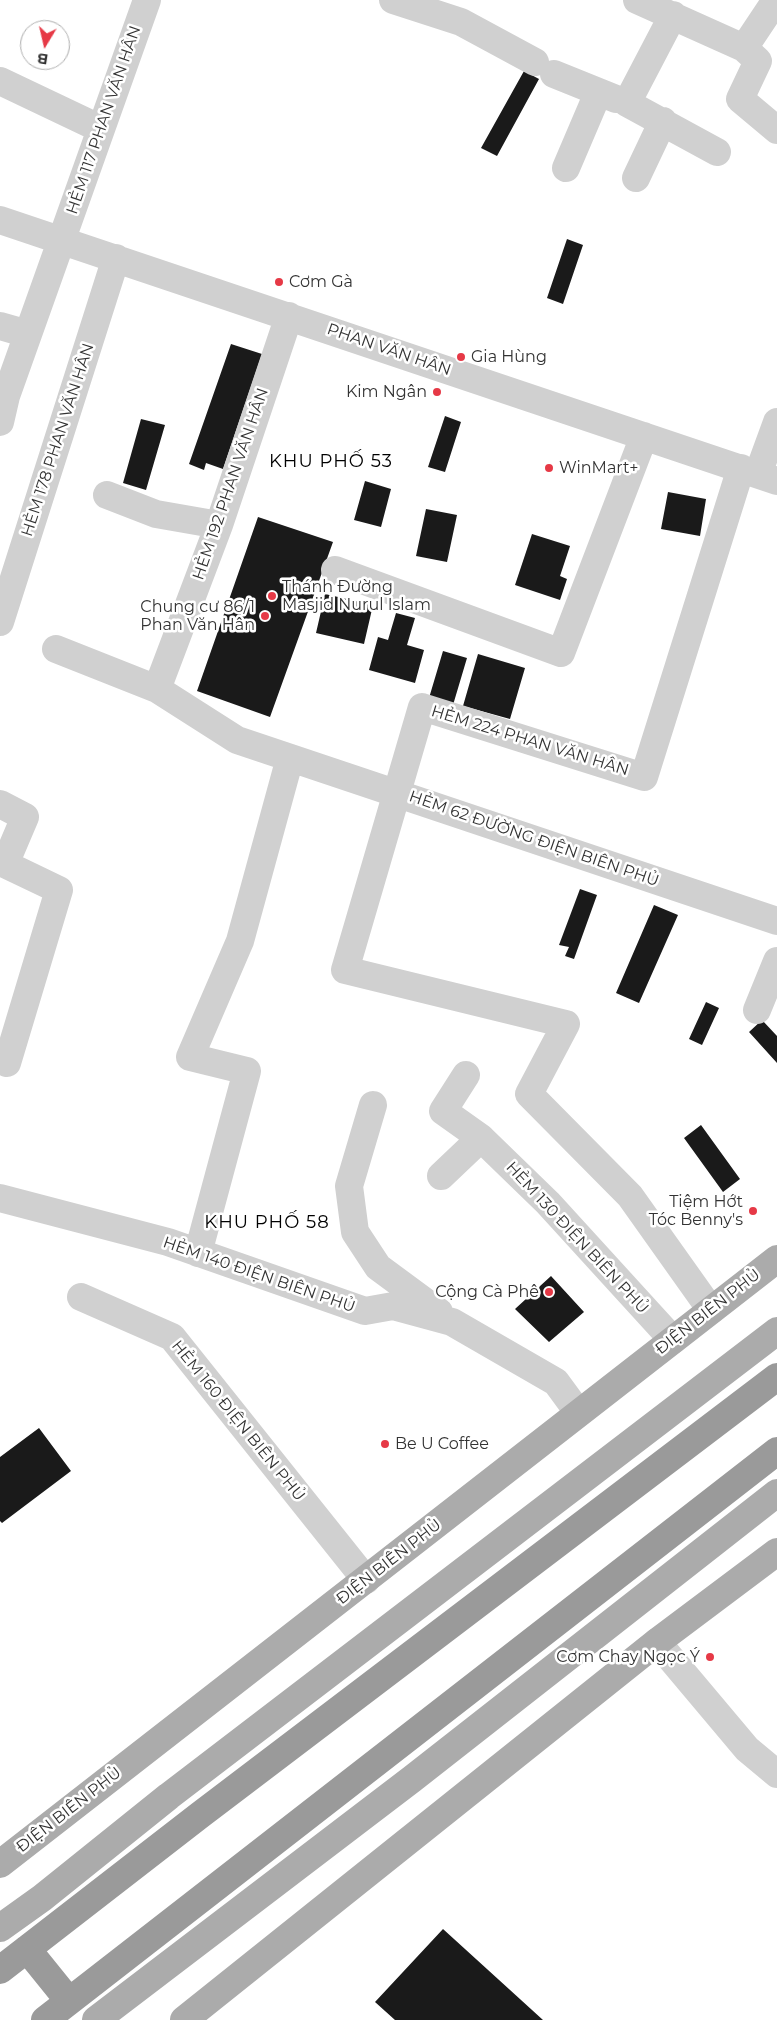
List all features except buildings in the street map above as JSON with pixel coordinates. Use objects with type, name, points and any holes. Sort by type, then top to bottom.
[{"type":"highway","points":[[0,1970],[777,1376]]},
{"type":"highway","points":[[45,2020],[77,2011],[777,1451]]},
{"type":"highway","points":[[27,1949],[77,2011]]},
{"type":"main road","name":"ĐIỆN BIÊN PHỦ","points":[[0,1864],[366,1580],[578,1412],[777,1259]]},
{"type":"main road","points":[[27,1949],[2,1921],[42,1898],[169,1796],[777,1332]]},
{"type":"main road","points":[[96,2020],[412,1779],[777,1493]]},
{"type":"main road","points":[[184,2020],[657,1642],[777,1552]]},
{"type":"street","name":"HẺM 117 PHAN VĂN HÂN","points":[[0,422],[6,396],[147,0]]},
{"type":"street","points":[[394,0],[461,22],[544,68],[598,93],[627,103],[717,152]]},
{"type":"street","points":[[637,0],[748,43],[777,52]]},
{"type":"street","points":[[748,43],[776,0]]},
{"type":"street","points":[[627,103],[673,15]]},
{"type":"street","points":[[748,43],[758,61],[740,99],[777,130]]},
{"type":"street","points":[[0,80],[101,129]]},
{"type":"street","points":[[566,168],[598,93]]},
{"type":"street","points":[[636,178],[663,121]]},
{"type":"street","name":"PHAN VĂN HÂN","points":[[0,220],[759,474]]},
{"type":"street","name":"HẺM 178 PHAN VĂN HÂN","points":[[0,622],[116,258]]},
{"type":"street","name":"HẺM 192 PHAN VĂN HÂN","points":[[157,689],[219,524],[289,316]]},
{"type":"street","points":[[0,326],[28,334]]},
{"type":"street","points":[[759,474],[777,422]]},
{"type":"street","points":[[335,570],[562,653],[644,436]]},
{"type":"street","name":"HẺM 224 PHAN VĂN HÂN","points":[[396,793],[422,707],[644,777],[759,474]]},
{"type":"street","points":[[107,495],[156,514],[219,524]]},
{"type":"street","points":[[56,649],[157,689]]},
{"type":"street","name":"HẺM 62 ĐƯỜNG ĐIỆN BIÊN PHỦ","points":[[157,689],[237,740],[777,921]]},
{"type":"street","points":[[198,1253],[247,1071],[190,1058],[240,941],[290,758]]},
{"type":"street","points":[[396,793],[345,970],[566,1024],[529,1094],[630,1196],[711,1310]]},
{"type":"street","points":[[0,804],[25,817],[5,864],[59,890],[2,1069]]},
{"type":"street","points":[[757,1010],[777,961]]},
{"type":"street","name":"HẺM 130 ĐIỆN BIÊN PHỦ","points":[[466,1075],[443,1111],[481,1138],[548,1203],[673,1340]]},
{"type":"street","points":[[373,1105],[349,1186],[355,1232],[378,1267],[452,1322]]},
{"type":"street","points":[[441,1176],[481,1138]]},
{"type":"street","name":"HẺM 140 ĐIỆN BIÊN PHỦ","points":[[0,1198],[168,1242],[365,1311],[393,1306],[452,1322],[556,1382],[578,1412]]},
{"type":"street","name":"HẺM 160 ĐIỆN BIÊN PHỦ","points":[[82,1297],[172,1337],[366,1580]]},
{"type":"street","points":[[657,1642],[747,1749],[777,1774]]},
{"type":"place","name":"Cơm Gà","points":[[279,282]]},
{"type":"place","name":"Gia Hùng","points":[[461,357]]},
{"type":"place","name":"Kim Ngân","points":[[437,392]]},
{"type":"place","name":"WinMart+","points":[[549,468]]},
{"type":"place","name":"Thánh Đường Masjid Nurul Islam","points":[[272,596]]},
{"type":"place","name":"Chung cư 86/1 Phan Văn Hân","points":[[265,616]]},
{"type":"place","name":"Tiệm Hớt Tóc Benny's","points":[[753,1211]]},
{"type":"place","name":"Cộng Cà Phê","points":[[549,1292]]},
{"type":"place","name":"Be U Coffee","points":[[385,1444]]},
{"type":"place","name":"Cơm Chay Ngọc Ý","points":[[710,1657]]},
{"type":"district","name":"KHU PHỐ 53","points":[[331,462]]},
{"type":"district","name":"KHU PHỐ 58","points":[[267,1223]]}]
